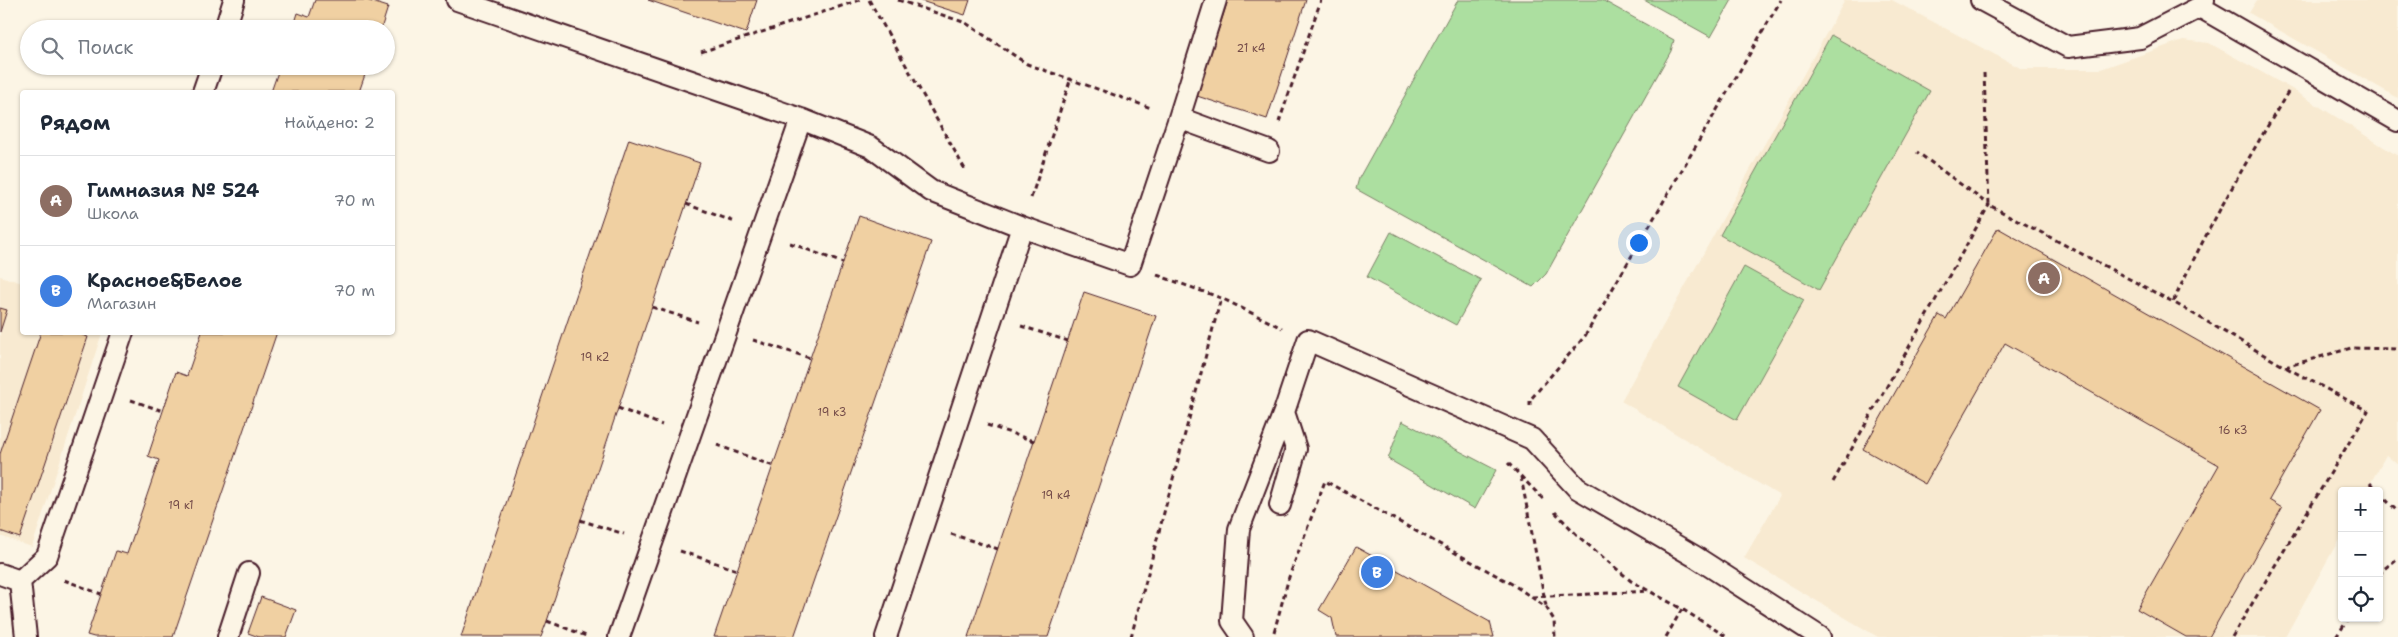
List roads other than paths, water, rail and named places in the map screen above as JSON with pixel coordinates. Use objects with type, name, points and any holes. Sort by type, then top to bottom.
[{"type":"lane","points":[[228,20],[234,0]]},
{"type":"lane","points":[[457,0],[801,119],[871,147],[931,191],[1022,227],[1130,265],[1216,0]]},
{"type":"lane","points":[[1981,0],[2068,47],[2140,38],[2202,4],[2304,67],[2398,121]]},
{"type":"lane","points":[[204,90],[209,75]]},
{"type":"lane","points":[[1179,118],[1269,151]]},
{"type":"lane","points":[[619,637],[801,119]]},
{"type":"lane","points":[[886,637],[1022,227]]},
{"type":"lane","points":[[20,581],[47,556],[122,335]]},
{"type":"lane","points":[[1243,637],[1232,621],[1239,529],[1284,412],[1308,340],[1532,439],[1577,488],[1694,556],[1820,637]]},
{"type":"lane","points":[[1280,505],[1296,450],[1284,412]]},
{"type":"lane","points":[[228,637],[249,573]]},
{"type":"lane","points":[[0,574],[20,581]]},
{"type":"lane","points":[[20,581],[26,637]]},
{"type":"place","name":"Гимназия № 524","points":[[2044,278]]},
{"type":"place","name":"Красное&Белое","points":[[1377,572]]}]
